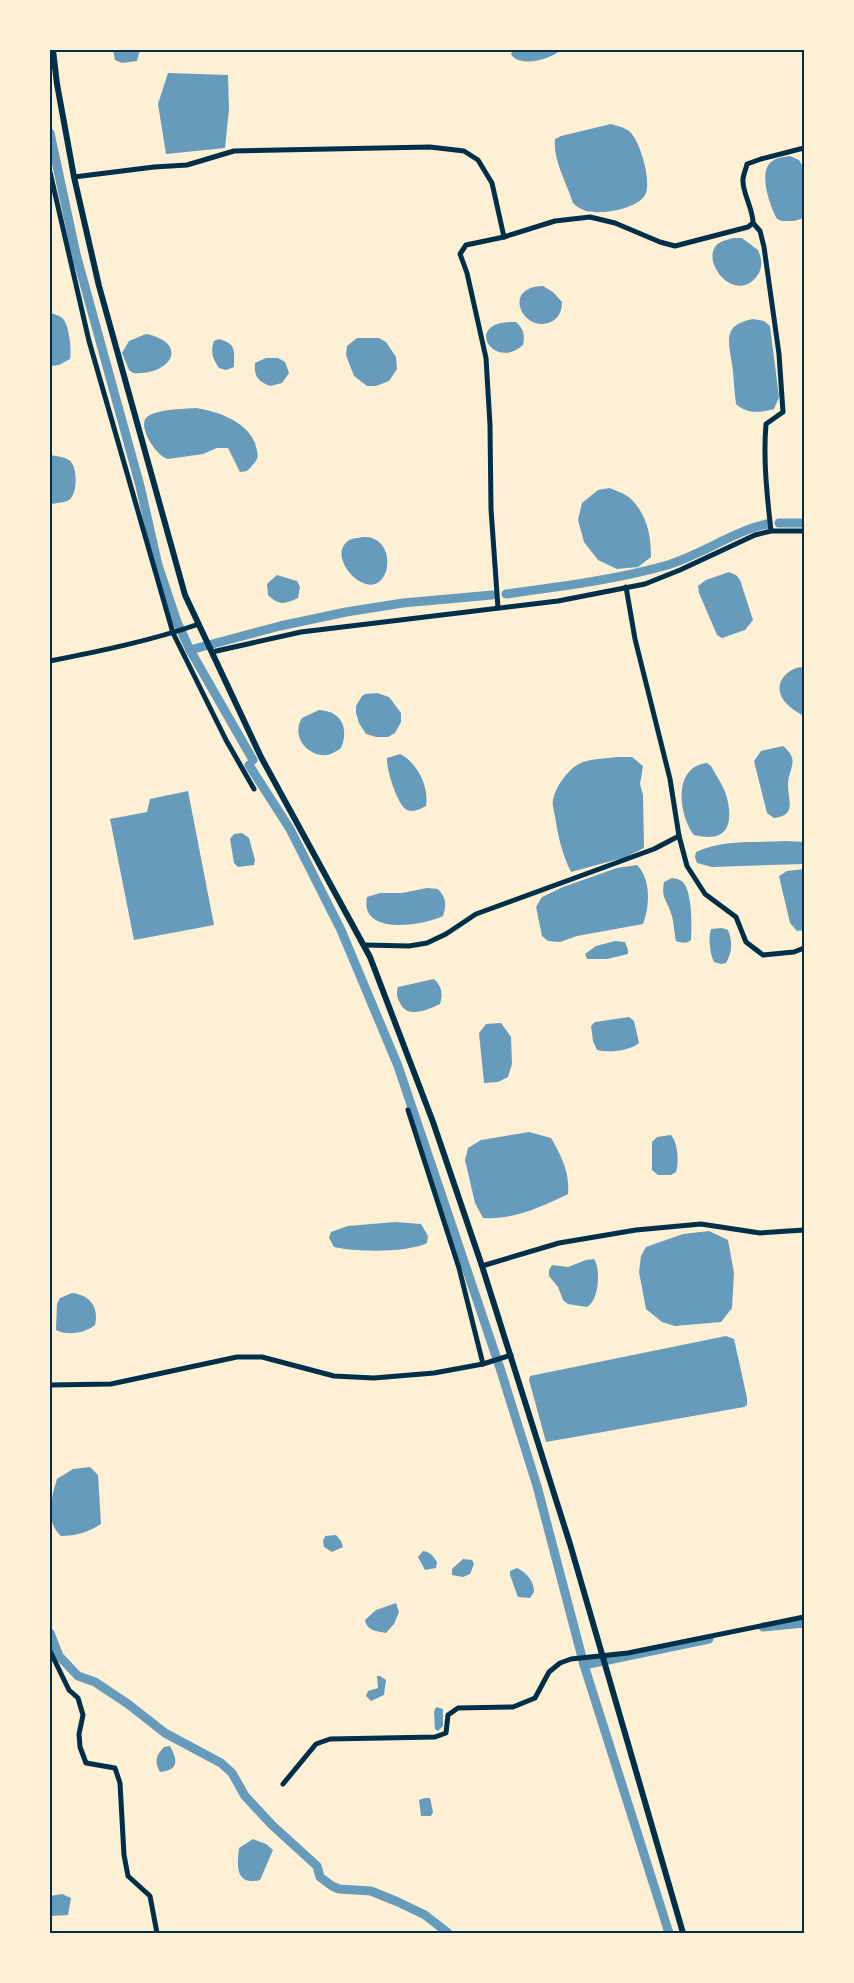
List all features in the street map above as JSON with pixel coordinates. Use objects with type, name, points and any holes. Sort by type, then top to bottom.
[{"type":"street","points":[[53,50],[57,84],[74,177],[99,286],[185,594],[261,758],[370,957],[429,1113],[511,1355],[603,1656],[683,1933]]},
{"type":"street","points":[[74,177],[187,165],[234,152],[430,146],[464,151],[478,160],[492,183],[504,237]]},
{"type":"street","points":[[771,531],[765,473],[765,431],[766,424],[783,412],[779,354],[764,247],[760,230],[754,223],[750,203],[743,187],[743,178],[747,164],[804,148]]},
{"type":"street","points":[[50,172],[89,340],[173,633],[226,740],[254,789]]},
{"type":"street","points":[[498,608],[491,509],[490,425],[486,358],[467,273],[460,254],[466,245],[504,237],[555,222],[590,216],[614,222],[660,242],[675,246],[748,227],[754,223]]},
{"type":"street","points":[[212,652],[301,632],[558,600],[645,584],[680,570],[741,541],[771,531],[804,531]]},
{"type":"street","points":[[626,587],[635,639],[670,779],[679,836],[687,866],[705,894],[736,917],[746,942],[763,955],[794,952],[804,948]]},
{"type":"street","points":[[50,661],[173,633],[199,624]]},
{"type":"street","points":[[364,945],[410,946],[427,943],[446,934],[476,914],[654,849],[679,836]]},
{"type":"street","points":[[408,1110],[459,1268],[483,1364]]},
{"type":"street","points":[[482,1266],[559,1243],[636,1230],[701,1224],[760,1232],[804,1230]]},
{"type":"street","points":[[50,1385],[111,1384],[237,1357],[262,1357],[334,1376],[374,1378],[434,1373],[483,1364],[511,1355]]},
{"type":"street","points":[[283,1784],[316,1744],[330,1739],[435,1737],[446,1733],[448,1715],[458,1708],[513,1707],[534,1698],[549,1672],[560,1663],[571,1659],[628,1653],[804,1618]]},
{"type":"street","points":[[50,1651],[69,1690],[78,1698],[83,1715],[79,1734],[80,1747],[86,1763],[114,1768],[120,1783],[124,1855],[128,1876],[150,1896],[157,1933]]},
{"type":"water","points":[[113,50],[140,50],[137,61],[122,63],[115,60]]},
{"type":"water","points":[[513,50],[560,50],[550,57],[527,62],[515,58],[511,54]]},
{"type":"water","points":[[168,73],[228,75],[229,109],[225,148],[166,154],[158,104]]},
{"type":"water","points":[[611,124],[629,131],[637,143],[646,170],[646,193],[636,203],[619,210],[586,211],[573,203],[558,164],[555,139]]},
{"type":"water","points":[[790,156],[799,160],[804,169],[804,218],[794,221],[782,221],[777,219],[771,206],[765,179],[766,171],[774,160]]},
{"type":"water","points":[[733,238],[742,238],[758,250],[761,267],[757,276],[749,284],[740,286],[731,284],[717,271],[714,263],[712,255],[715,247],[721,242]]},
{"type":"water","points":[[543,286],[553,292],[562,302],[562,306],[559,315],[554,320],[539,324],[530,321],[524,315],[520,308],[520,300],[523,293],[530,288]]},
{"type":"water","points":[[51,313],[63,318],[69,335],[71,351],[70,359],[59,365],[51,366]]},
{"type":"water","points":[[753,319],[764,321],[770,326],[779,397],[774,409],[759,412],[745,410],[736,404],[729,347],[732,329],[736,325]]},
{"type":"water","points":[[516,322],[521,327],[524,336],[523,345],[512,352],[503,353],[494,350],[488,344],[486,337],[488,330],[496,325]]},
{"type":"water","points":[[146,334],[160,338],[168,344],[171,351],[170,358],[157,369],[146,373],[133,373],[129,370],[122,353],[129,341]]},
{"type":"water","points":[[357,338],[379,338],[386,342],[396,357],[397,369],[389,381],[376,386],[367,386],[354,376],[346,355],[347,346]]},
{"type":"water","points":[[219,339],[229,343],[233,349],[234,367],[226,370],[219,368],[213,355],[214,341]]},
{"type":"water","points":[[266,358],[278,358],[285,362],[289,373],[282,383],[270,386],[258,378],[255,372],[255,363]]},
{"type":"water","points":[[196,408],[230,418],[251,435],[258,457],[247,471],[240,472],[228,448],[217,448],[203,454],[168,459],[154,448],[145,428],[146,418],[162,411]]},
{"type":"water","points":[[50,455],[69,460],[74,468],[76,480],[74,492],[67,501],[50,504]]},
{"type":"water","points":[[610,488],[631,499],[641,512],[647,526],[651,557],[638,567],[617,569],[598,560],[584,542],[578,520],[582,503],[598,490]]},
{"type":"water","points":[[363,537],[379,542],[383,546],[387,557],[385,574],[375,584],[367,584],[358,580],[345,566],[342,557],[342,548],[348,541]]},
{"type":"water","points":[[729,572],[736,575],[740,580],[753,620],[745,630],[722,638],[717,635],[699,593],[698,586],[706,580]]},
{"type":"water","points":[[277,575],[297,581],[300,587],[298,598],[282,603],[268,595],[267,584]]},
{"type":"water","points":[[800,667],[804,668],[804,715],[788,705],[780,691],[781,681],[784,676]]},
{"type":"water","points":[[377,693],[389,697],[401,713],[401,722],[395,733],[388,737],[376,737],[366,734],[359,723],[356,713],[356,706],[362,696]]},
{"type":"water","points":[[319,710],[327,711],[338,717],[344,728],[341,748],[327,755],[319,755],[307,749],[302,744],[298,731],[302,718]]},
{"type":"water","points":[[783,746],[788,751],[792,760],[788,785],[790,806],[786,814],[774,818],[767,813],[754,761],[761,751]]},
{"type":"water","points":[[400,754],[417,769],[426,791],[426,806],[412,811],[403,807],[390,778],[387,758]]},
{"type":"water","points":[[632,757],[643,766],[640,784],[643,795],[644,848],[626,857],[571,872],[561,845],[553,808],[556,790],[565,776],[577,765],[591,760]]},
{"type":"water","points":[[707,763],[711,766],[724,789],[729,808],[728,824],[725,830],[714,837],[694,835],[685,816],[682,804],[684,782],[688,773],[696,766]]},
{"type":"water","points":[[188,791],[214,925],[134,940],[110,819],[147,812],[150,799]]},
{"type":"water","points":[[242,833],[249,838],[255,860],[254,865],[238,867],[234,863],[230,839],[234,834]]},
{"type":"water","points":[[804,842],[804,864],[712,867],[697,863],[695,857],[696,852],[729,843]]},
{"type":"water","points":[[637,865],[645,878],[648,893],[647,909],[643,924],[577,936],[560,942],[548,941],[542,936],[536,907],[542,897],[563,887],[617,868]]},
{"type":"water","points":[[804,869],[804,930],[797,931],[790,923],[779,876],[787,871]]},
{"type":"water","points":[[672,878],[684,883],[689,897],[691,940],[686,943],[676,941],[672,916],[664,895],[664,882]]},
{"type":"water","points":[[427,888],[438,889],[445,901],[443,916],[434,920],[408,925],[394,925],[382,923],[373,918],[367,909],[367,897],[380,893],[402,893]]},
{"type":"water","points":[[722,928],[728,930],[731,947],[726,963],[721,964],[714,962],[710,937],[711,929]]},
{"type":"water","points":[[615,941],[625,942],[628,954],[607,959],[587,959],[585,954],[596,946]]},
{"type":"water","points":[[434,979],[441,990],[440,1004],[418,1012],[408,1011],[403,1008],[398,997],[398,987]]},
{"type":"water","points":[[629,1017],[634,1021],[639,1043],[618,1051],[597,1050],[593,1041],[591,1026],[595,1022]]},
{"type":"water","points":[[501,1023],[511,1037],[512,1064],[508,1077],[498,1082],[484,1083],[479,1033],[486,1024]]},
{"type":"water","points":[[529,1132],[551,1138],[566,1172],[568,1194],[516,1215],[483,1218],[475,1203],[465,1160],[468,1148],[481,1140]]},
{"type":"water","points":[[671,1135],[677,1153],[676,1172],[671,1175],[658,1175],[652,1170],[652,1142],[657,1137]]},
{"type":"water","points":[[395,1222],[421,1224],[428,1236],[427,1243],[407,1249],[367,1251],[334,1247],[329,1238],[331,1232],[348,1226]]},
{"type":"water","points":[[709,1231],[728,1240],[734,1273],[732,1308],[721,1322],[675,1326],[662,1322],[646,1309],[639,1272],[641,1256],[646,1247],[683,1234]]},
{"type":"water","points":[[594,1259],[598,1270],[598,1284],[591,1304],[587,1307],[568,1304],[563,1300],[558,1287],[549,1276],[549,1270],[552,1265],[568,1267]]},
{"type":"water","points":[[72,1293],[84,1296],[92,1303],[96,1313],[95,1325],[76,1333],[61,1332],[56,1330],[57,1304],[60,1298]]},
{"type":"water","points":[[726,1336],[734,1339],[747,1398],[747,1405],[744,1407],[546,1442],[529,1380],[530,1376]]},
{"type":"water","points":[[90,1467],[98,1475],[101,1524],[82,1533],[61,1536],[56,1530],[51,1517],[51,1502],[57,1479],[73,1469]]},
{"type":"water","points":[[336,1535],[343,1547],[332,1552],[324,1547],[323,1541],[325,1536]]},
{"type":"water","points":[[423,1551],[435,1558],[437,1562],[436,1568],[425,1570],[418,1557]]},
{"type":"water","points":[[463,1559],[472,1560],[474,1564],[470,1574],[463,1577],[452,1575],[452,1569]]},
{"type":"water","points":[[517,1568],[527,1575],[533,1584],[534,1592],[530,1598],[518,1597],[510,1575],[510,1571]]},
{"type":"water","points":[[396,1603],[399,1612],[394,1624],[386,1633],[373,1630],[366,1624],[365,1620],[376,1610]]},
{"type":"water","points":[[377,1676],[386,1680],[384,1695],[371,1701],[366,1696],[368,1691],[378,1688]]},
{"type":"water","points":[[436,1707],[443,1709],[443,1726],[438,1731],[435,1729],[434,1712]]},
{"type":"water","points":[[170,1746],[175,1759],[174,1766],[171,1769],[160,1772],[157,1765],[159,1753],[164,1747]]},
{"type":"water","points":[[430,1798],[433,1812],[431,1816],[421,1816],[419,1800]]},
{"type":"water","points":[[253,1839],[266,1844],[273,1850],[260,1880],[252,1881],[246,1880],[239,1873],[238,1861],[239,1848]]},
{"type":"water","points":[[62,1894],[71,1898],[68,1915],[50,1916],[50,1896]]},
{"type":"waterway","points":[[50,133],[76,254],[140,486],[158,565],[177,622],[190,650],[253,760]]},
{"type":"waterway","points":[[779,523],[804,523]]},
{"type":"waterway","points":[[506,594],[605,579],[664,566],[767,524]]},
{"type":"waterway","points":[[190,650],[280,626],[346,612],[403,603],[492,595]]},
{"type":"waterway","points":[[249,765],[290,829],[341,930],[398,1066],[500,1368],[537,1486],[584,1665],[669,1933]]},
{"type":"waterway","points":[[763,1627],[804,1623]]},
{"type":"waterway","points":[[50,1633],[59,1656],[78,1676],[95,1682],[128,1704],[165,1733],[221,1763],[232,1773],[245,1796],[272,1825],[317,1866],[320,1877],[339,1889],[371,1891],[398,1902],[425,1915],[448,1933]]},
{"type":"waterway","points":[[584,1665],[709,1639]]}]
